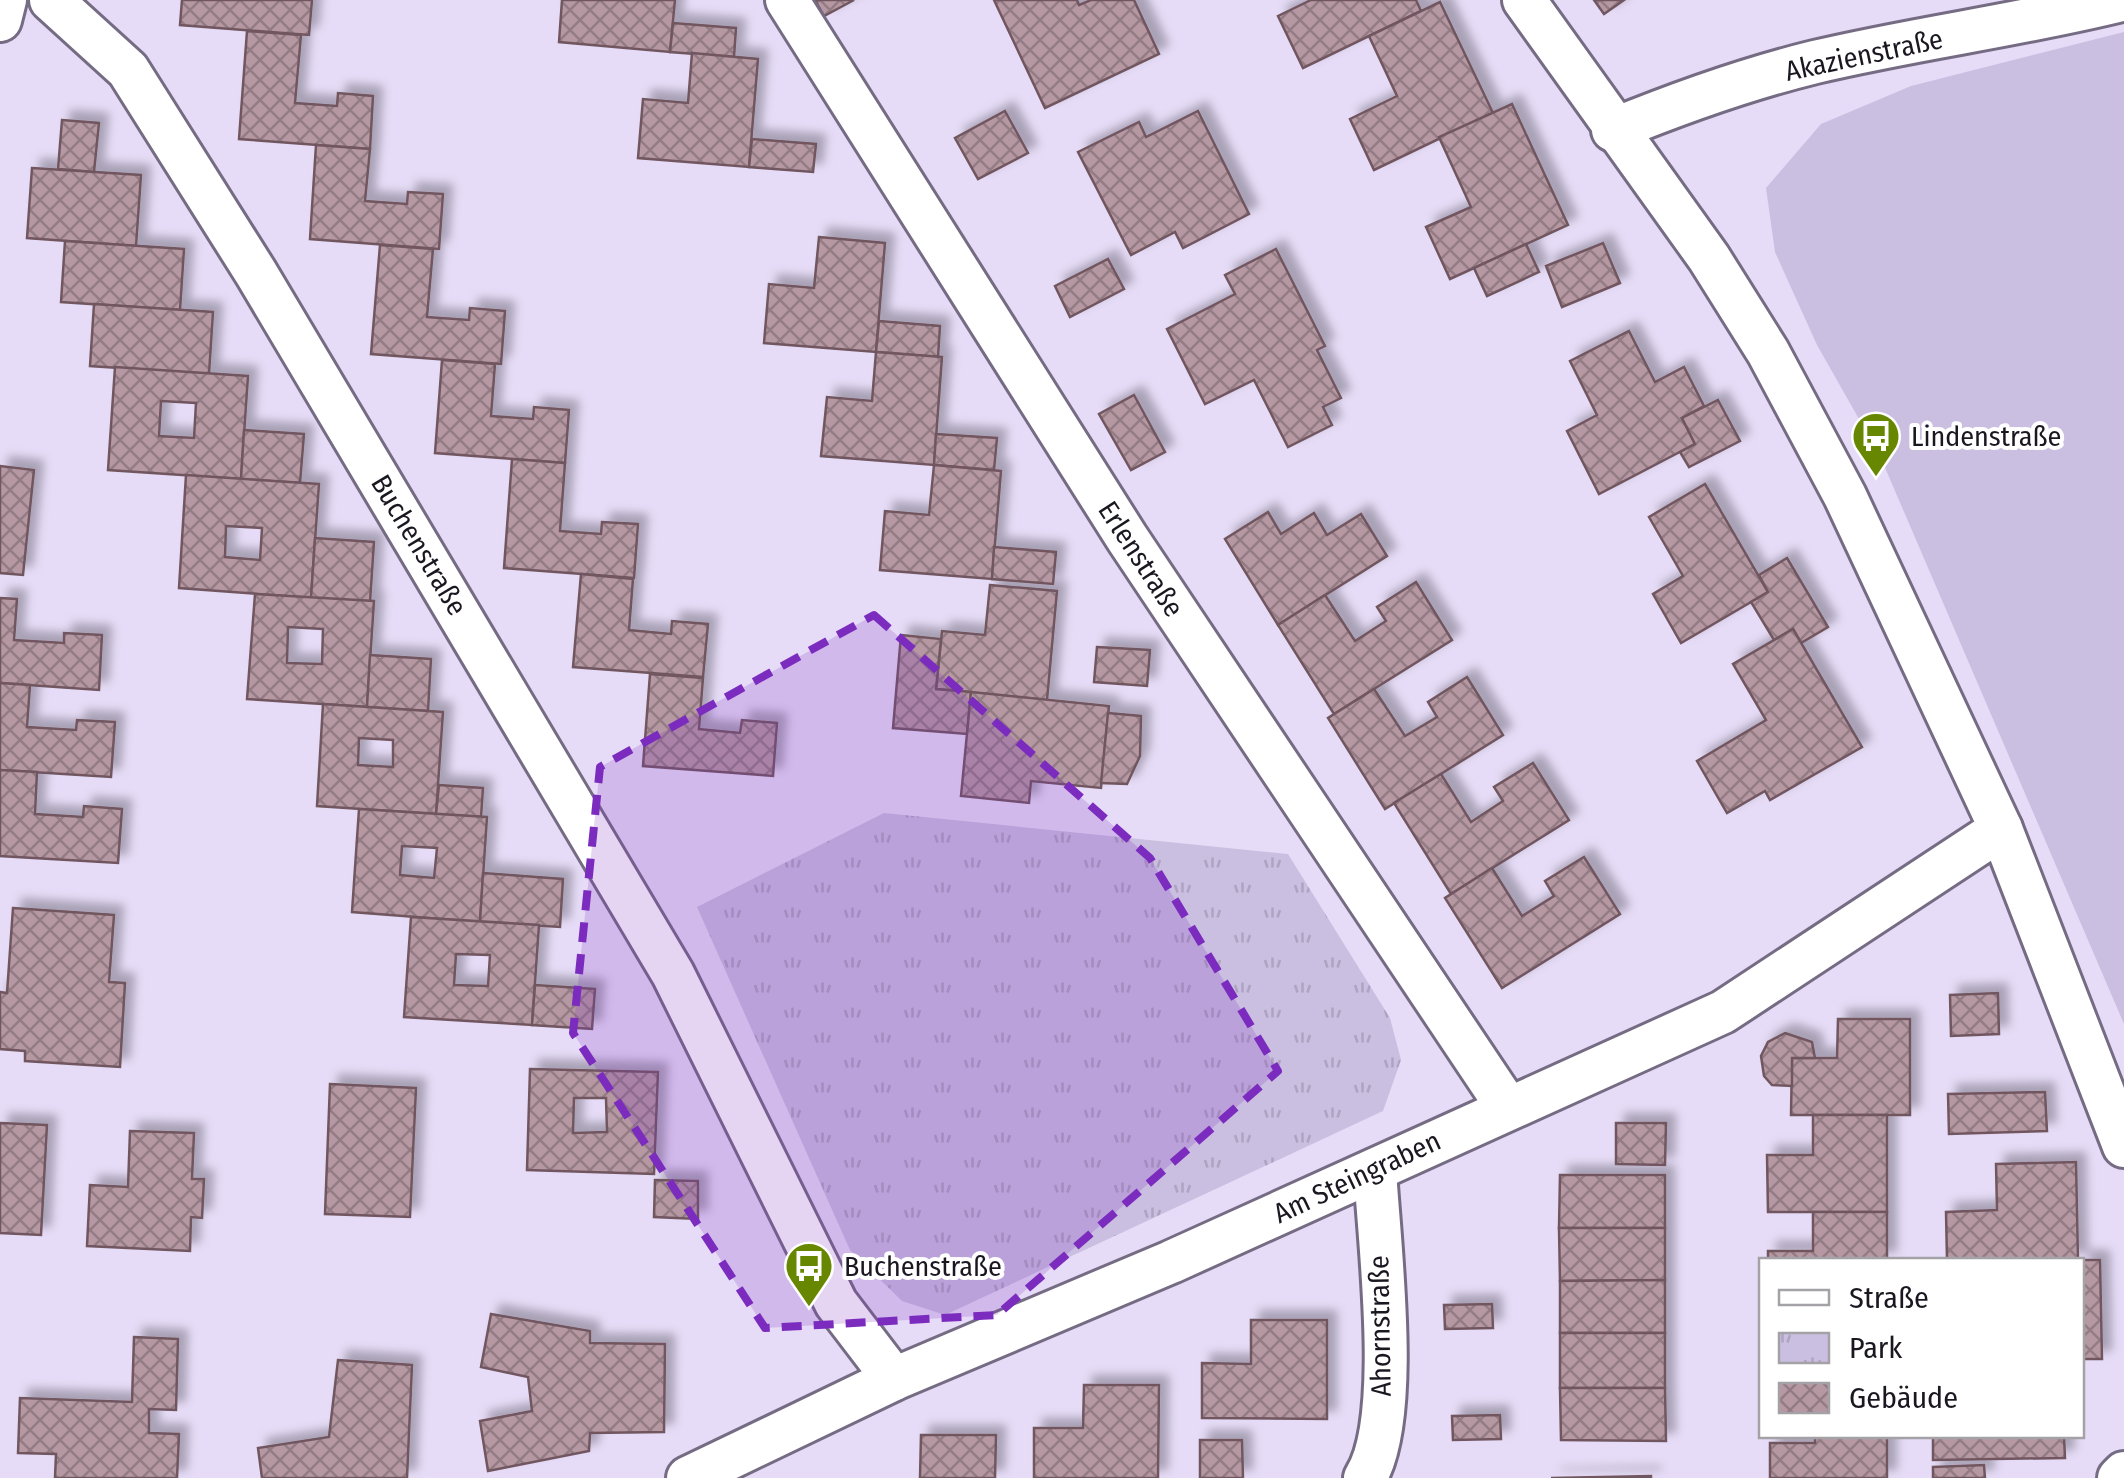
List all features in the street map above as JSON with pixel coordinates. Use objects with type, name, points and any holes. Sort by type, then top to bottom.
[{"type":"street","points":[[0,20],[5,0]]},
{"type":"street","name":"Buchenstraße","points":[[51,0],[128,70],[256,273],[673,974],[836,1303],[894,1379]]},
{"type":"street","name":"Erlenstraße","points":[[787,0],[1127,538],[1508,1108]]},
{"type":"street","points":[[1524,0],[1709,258],[1768,352],[1845,496],[2000,830],[2124,1146]]},
{"type":"street","name":"Akazienstraße","points":[[1614,130],[1686,100],[1816,62],[2122,0]]},
{"type":"street","name":"Am Steingraben","points":[[688,1478],[894,1379],[1375,1170],[1723,1012],[2000,830]]},
{"type":"street","name":"Ahornstraße","points":[[1365,1478],[1376,1461],[1385,1380],[1375,1170]]},
{"type":"highlighted area","points":[[874,615],[1150,858],[1278,1071],[997,1315],[765,1328],[573,1033],[600,767]]},
{"type":"green space","points":[[2124,32],[2124,1024],[1880,456],[1817,345],[1775,252],[1766,188],[1821,124],[1911,86]]},
{"type":"green space","points":[[884,813],[1288,854],[1390,1018],[1401,1060],[1383,1111],[945,1315],[902,1301],[850,1250],[697,907]]},
{"type":"building","points":[[182,0],[312,0],[309,35],[180,25]]},
{"type":"building","points":[[562,0],[675,0],[670,52],[559,42]]},
{"type":"building","points":[[815,0],[854,0],[824,16]]},
{"type":"building","points":[[994,0],[1077,0],[1079,5],[1091,0],[1134,0],[1159,54],[1045,108]]},
{"type":"building","points":[[1311,0],[1416,0],[1421,11],[1303,68],[1278,16]]},
{"type":"building","points":[[1594,0],[1624,0],[1604,14]]},
{"type":"building","points":[[1440,2],[1493,113],[1374,170],[1350,119],[1397,96],[1369,36]]},
{"type":"building","points":[[673,23],[736,28],[734,57],[670,52]]},
{"type":"building","points":[[247,31],[301,35],[295,103],[337,106],[338,93],[373,96],[370,149],[239,139]]},
{"type":"building","points":[[692,53],[758,59],[749,167],[638,158],[643,99],[688,103]]},
{"type":"building","points":[[1512,104],[1568,225],[1450,279],[1426,227],[1471,207],[1439,137]]},
{"type":"building","points":[[1005,111],[1028,153],[978,179],[955,138]]},
{"type":"building","points":[[1198,111],[1249,214],[1183,248],[1175,232],[1131,255],[1078,152],[1139,122],[1146,137]]},
{"type":"building","points":[[62,120],[99,123],[94,172],[58,169]]},
{"type":"building","points":[[752,139],[816,144],[813,172],[749,167]]},
{"type":"building","points":[[316,145],[370,149],[365,201],[407,204],[408,192],[443,194],[439,249],[310,239]]},
{"type":"building","points":[[32,168],[141,175],[136,246],[27,238]]},
{"type":"building","points":[[819,237],[885,243],[876,352],[764,343],[769,284],[814,288]]},
{"type":"building","points":[[65,241],[184,249],[180,310],[61,302]]},
{"type":"building","points":[[1603,243],[1620,283],[1562,307],[1546,266]]},
{"type":"building","points":[[1526,244],[1539,272],[1487,296],[1474,268]]},
{"type":"building","points":[[380,245],[433,249],[427,317],[469,320],[470,308],[505,311],[501,364],[371,354]]},
{"type":"building","points":[[1276,249],[1325,346],[1317,350],[1341,398],[1323,407],[1332,425],[1288,447],[1254,380],[1205,404],[1167,329],[1235,294],[1225,275]]},
{"type":"building","points":[[1108,259],[1124,289],[1070,317],[1055,286]]},
{"type":"building","points":[[94,304],[213,312],[209,374],[90,366]]},
{"type":"building","points":[[879,321],[940,326],[938,357],[876,352]]},
{"type":"building","points":[[1629,331],[1655,382],[1684,367],[1704,406],[1682,418],[1695,444],[1599,494],[1567,431],[1597,415],[1570,361]]},
{"type":"building","points":[[876,352],[942,357],[934,465],[821,456],[827,397],[872,401]]},
{"type":"building","points":[[442,360],[495,364],[491,416],[533,419],[534,407],[569,410],[565,463],[435,453]]},
{"type":"building","points":[[115,367],[248,376],[241,479],[108,470]],"holes":[[[161,401],[196,403],[194,438],[159,436]]]},
{"type":"building","points":[[1134,395],[1165,452],[1131,470],[1099,414]]},
{"type":"building","points":[[1718,400],[1740,441],[1689,467],[1680,452],[1695,444],[1682,418]]},
{"type":"building","points":[[244,430],[304,434],[300,483],[241,479]]},
{"type":"building","points":[[936,434],[997,438],[994,470],[934,465]]},
{"type":"building","points":[[512,459],[565,463],[560,531],[601,534],[602,522],[638,524],[634,578],[504,568]]},
{"type":"building","points":[[934,465],[1001,471],[992,579],[880,570],[885,511],[929,515]]},
{"type":"building","points":[[0,466],[34,470],[23,575],[0,573]]},
{"type":"building","points":[[186,475],[319,484],[311,598],[179,588]],"holes":[[[226,526],[262,528],[260,560],[225,557]]]},
{"type":"building","points":[[1705,484],[1768,592],[1681,643],[1653,594],[1683,576],[1649,517]]},
{"type":"building","points":[[1268,512],[1281,534],[1314,513],[1327,535],[1361,514],[1387,556],[1278,625],[1225,539]]},
{"type":"building","points":[[315,538],[374,542],[370,602],[311,598]]},
{"type":"building","points":[[994,547],[1056,552],[1053,584],[992,579]]},
{"type":"building","points":[[1787,558],[1828,627],[1801,643],[1793,629],[1774,640],[1751,602],[1768,592],[1759,575]]},
{"type":"building","points":[[581,574],[633,579],[629,630],[671,634],[672,621],[708,624],[703,677],[573,667]]},
{"type":"building","points":[[1416,582],[1452,640],[1334,714],[1278,625],[1325,595],[1355,641],[1386,621],[1377,607]]},
{"type":"building","points":[[990,585],[1057,591],[1047,700],[936,689],[942,631],[985,635]]},
{"type":"building","points":[[255,594],[374,601],[367,707],[247,699]],"holes":[[[288,627],[323,629],[322,664],[287,663]]]},
{"type":"building","points":[[0,598],[17,599],[14,640],[64,643],[64,633],[102,635],[99,690],[0,683]]},
{"type":"building","points":[[1793,629],[1862,747],[1770,800],[1765,791],[1727,813],[1697,761],[1766,720],[1733,664]]},
{"type":"building","points":[[901,635],[941,639],[936,689],[971,692],[967,734],[893,728]]},
{"type":"building","points":[[1097,647],[1150,650],[1147,686],[1094,682]]},
{"type":"building","points":[[370,655],[431,659],[428,711],[367,707]]},
{"type":"building","points":[[650,674],[703,678],[699,729],[740,733],[742,720],[777,723],[773,776],[643,766]]},
{"type":"building","points":[[1467,677],[1503,735],[1385,809],[1328,718],[1374,689],[1405,736],[1437,717],[1428,702]]},
{"type":"building","points":[[0,683],[30,685],[27,727],[76,730],[77,720],[115,722],[111,777],[0,770]]},
{"type":"building","points":[[971,692],[1109,706],[1101,788],[1031,781],[1029,803],[961,796]]},
{"type":"building","points":[[323,704],[443,712],[436,814],[317,806]],"holes":[[[359,738],[393,740],[393,767],[358,765]]]},
{"type":"building","points":[[1108,713],[1141,716],[1140,756],[1127,784],[1101,783]]},
{"type":"building","points":[[1533,763],[1569,820],[1451,894],[1394,803],[1441,774],[1471,822],[1503,801],[1494,787]]},
{"type":"building","points":[[0,770],[37,772],[35,814],[83,817],[84,806],[122,809],[118,863],[0,856]]},
{"type":"building","points":[[439,785],[483,788],[481,817],[436,814]]},
{"type":"building","points":[[359,809],[487,817],[480,922],[352,912]],"holes":[[[402,846],[437,848],[434,878],[400,875]]]},
{"type":"building","points":[[1584,857],[1620,914],[1502,988],[1445,898],[1492,868],[1522,916],[1554,896],[1545,881]]},
{"type":"building","points":[[483,873],[563,879],[560,927],[480,922]]},
{"type":"building","points":[[13,908],[114,915],[109,982],[125,983],[120,1067],[25,1061],[25,1051],[0,1049],[0,992],[7,993]]},
{"type":"building","points":[[411,917],[539,925],[532,1025],[404,1017]],"holes":[[[456,954],[490,955],[488,986],[454,985]]]},
{"type":"building","points":[[535,985],[595,989],[592,1029],[532,1025]]},
{"type":"building","points":[[1998,993],[1999,1034],[1951,1036],[1950,995]]},
{"type":"building","points":[[1838,1019],[1910,1019],[1910,1115],[1791,1115],[1792,1058],[1837,1058]]},
{"type":"building","points":[[1785,1033],[1812,1042],[1815,1058],[1792,1058],[1792,1086],[1772,1085],[1764,1076],[1761,1056],[1768,1042]]},
{"type":"building","points":[[530,1069],[658,1072],[654,1174],[527,1170]],"holes":[[[574,1098],[606,1098],[607,1132],[573,1133]]]},
{"type":"building","points":[[330,1084],[416,1088],[410,1217],[325,1214]]},
{"type":"building","points":[[2045,1092],[2047,1131],[1949,1134],[1948,1094]]},
{"type":"building","points":[[1813,1115],[1887,1115],[1887,1212],[1768,1212],[1767,1155],[1813,1155]]},
{"type":"building","points":[[0,1123],[47,1125],[41,1235],[0,1233]]},
{"type":"building","points":[[1616,1123],[1666,1123],[1665,1165],[1616,1164]]},
{"type":"building","points":[[130,1131],[194,1133],[192,1179],[204,1179],[202,1218],[191,1217],[190,1251],[87,1246],[90,1185],[128,1187]]},
{"type":"building","points":[[2076,1162],[2078,1258],[1947,1258],[1946,1212],[1997,1210],[1996,1164]]},
{"type":"building","points":[[1560,1175],[1665,1175],[1665,1228],[1559,1228]]},
{"type":"building","points":[[655,1180],[698,1181],[698,1219],[654,1217]]},
{"type":"building","points":[[1813,1212],[1887,1212],[1887,1258],[1768,1258],[1768,1251],[1813,1251]]},
{"type":"building","points":[[1559,1228],[1665,1228],[1665,1280],[1560,1281]]},
{"type":"building","points":[[2084,1260],[2100,1260],[2102,1359],[2084,1359]]},
{"type":"building","points":[[1665,1280],[1665,1333],[1560,1333],[1560,1281]]},
{"type":"building","points":[[1492,1304],[1493,1328],[1445,1329],[1444,1305]]},
{"type":"building","points":[[491,1314],[590,1331],[590,1343],[665,1344],[664,1432],[590,1433],[589,1451],[488,1471],[480,1421],[532,1411],[528,1377],[481,1367]]},
{"type":"building","points":[[1251,1320],[1327,1320],[1327,1419],[1202,1418],[1202,1363],[1251,1364]]},
{"type":"building","points":[[1560,1333],[1665,1333],[1665,1388],[1560,1388]]},
{"type":"building","points":[[134,1337],[178,1339],[176,1410],[149,1409],[149,1433],[179,1434],[177,1478],[55,1478],[56,1454],[18,1453],[20,1398],[132,1402]]},
{"type":"building","points":[[338,1360],[412,1365],[407,1478],[262,1478],[258,1448],[329,1437]]},
{"type":"building","points":[[1084,1385],[1159,1385],[1158,1478],[1034,1478],[1034,1428],[1083,1428]]},
{"type":"building","points":[[1560,1388],[1665,1388],[1666,1441],[1561,1440]]},
{"type":"building","points":[[1500,1415],[1501,1439],[1453,1440],[1452,1416]]},
{"type":"building","points":[[921,1435],[996,1435],[995,1478],[920,1478]]},
{"type":"building","points":[[1815,1438],[1887,1438],[1887,1478],[1770,1478],[1770,1443],[1815,1443]]},
{"type":"building","points":[[1933,1438],[2064,1438],[2065,1458],[1933,1460]]},
{"type":"building","points":[[1200,1440],[1242,1440],[1243,1478],[1200,1478]]},
{"type":"building","points":[[1984,1465],[1985,1478],[1933,1478],[1933,1467]]},
{"type":"building","points":[[1651,1476],[1651,1478],[1551,1478]]},
{"type":"place","name":"Lindenstraße","points":[[1876,478]]},
{"type":"place","name":"Buchenstraße","points":[[809,1308]]}]
